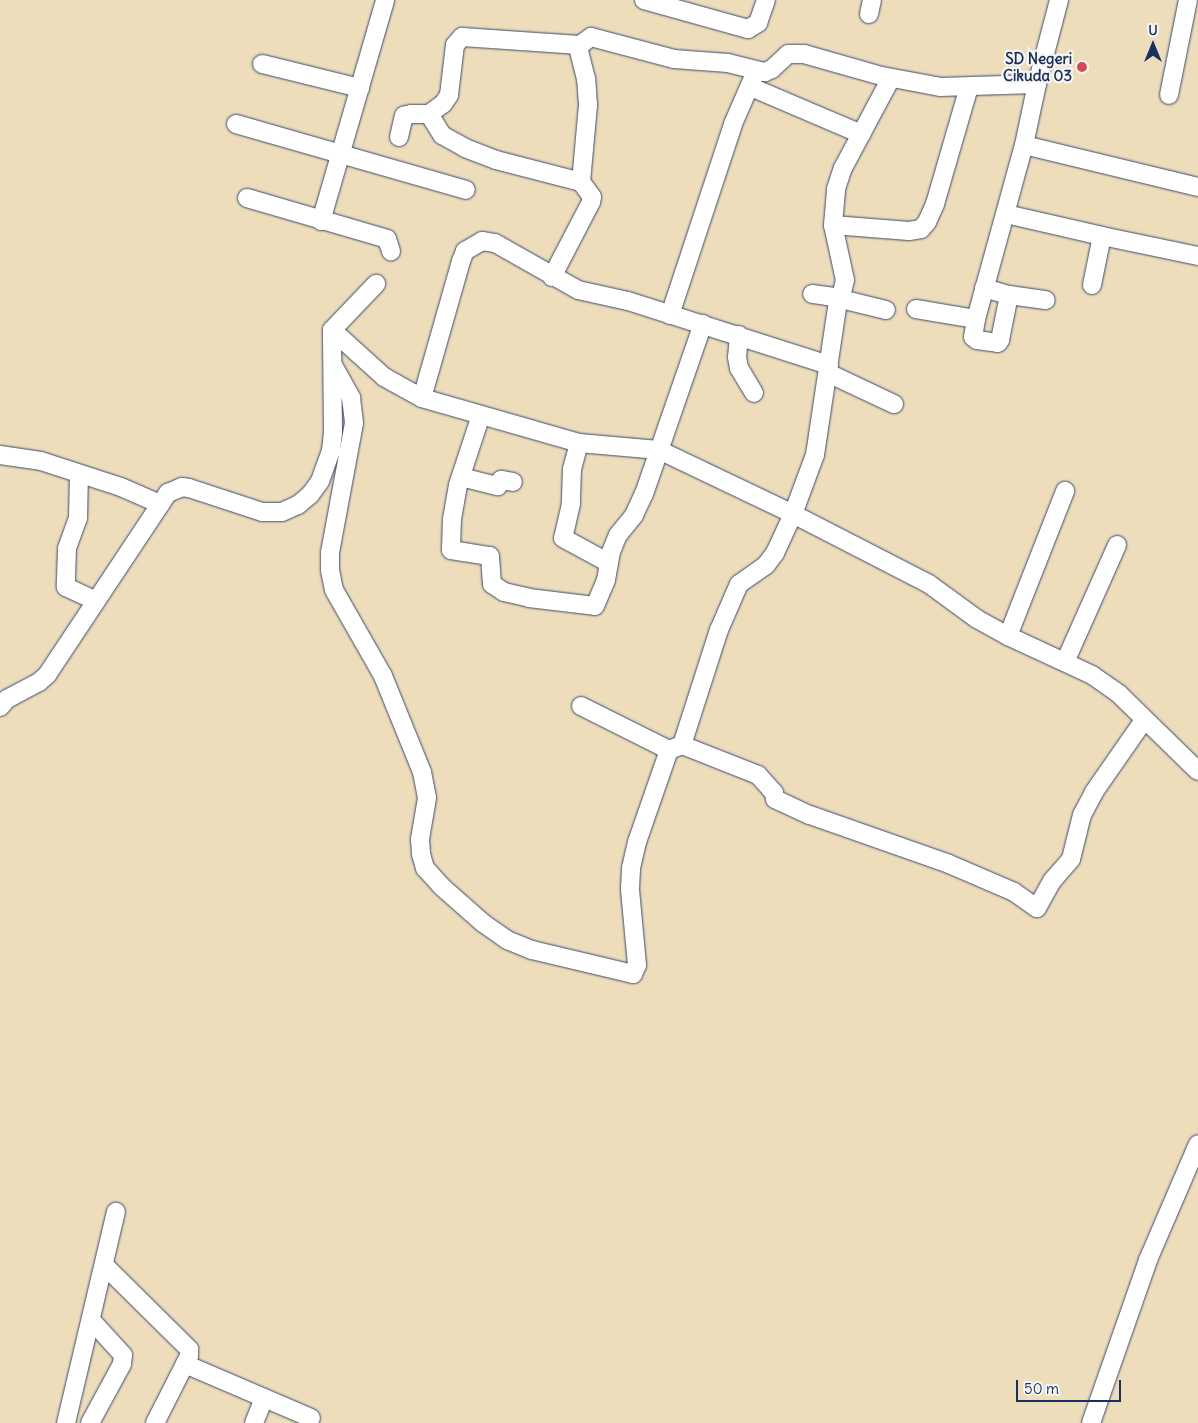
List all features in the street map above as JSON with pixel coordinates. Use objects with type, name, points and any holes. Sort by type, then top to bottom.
[{"type":"street","points":[[321,221],[385,0]]},
{"type":"street","points":[[644,0],[748,29],[758,23],[766,0]]},
{"type":"street","points":[[1009,295],[998,343],[977,340],[973,337],[984,288],[1024,145],[1037,84],[1059,0]]},
{"type":"street","points":[[1169,95],[1188,0]]},
{"type":"street","points":[[399,137],[404,116],[429,114],[443,104],[449,95],[455,45],[462,37],[580,45]]},
{"type":"street","points":[[581,182],[588,105],[580,45],[584,40],[597,37],[674,59],[728,63],[754,79],[861,134]]},
{"type":"street","points":[[670,315],[733,124],[754,79],[772,69],[788,54],[804,54],[891,78],[940,87],[1037,84]]},
{"type":"street","points":[[262,64],[360,88]]},
{"type":"street","points":[[333,365],[351,398],[354,423],[330,553],[330,570],[334,590],[383,676],[422,772],[427,798],[420,839],[421,854],[425,868],[441,886],[483,924],[506,940],[532,950],[632,974],[637,965],[630,904],[631,868],[637,842],[676,748],[719,630],[739,584],[766,565],[771,559],[792,514],[815,455],[839,298],[845,280],[833,225],[836,189],[843,168],[891,78]]},
{"type":"street","points":[[833,225],[909,232],[921,229],[927,222],[935,204],[969,87]]},
{"type":"street","points":[[429,114],[442,135],[465,148],[496,160],[581,182],[592,197],[591,202],[552,277]]},
{"type":"street","points":[[236,124],[466,190]]},
{"type":"street","points":[[1024,145],[1198,187]]},
{"type":"street","points":[[247,198],[388,239],[392,251]]},
{"type":"street","points":[[1006,214],[1198,256]]},
{"type":"street","points":[[1092,285],[1102,236]]},
{"type":"street","points":[[422,398],[465,251],[482,242],[495,243],[578,290],[628,301],[739,335],[829,369],[894,404]]},
{"type":"street","points":[[0,707],[7,698],[39,682],[47,675],[168,493],[182,487],[262,512],[282,512],[298,505],[310,495],[320,481],[331,452],[333,433],[332,330],[376,284]]},
{"type":"street","points":[[984,288],[1009,295],[1046,300]]},
{"type":"street","points":[[812,294],[839,298],[886,310]]},
{"type":"street","points":[[916,309],[976,320]]},
{"type":"street","points":[[481,415],[461,477],[454,508],[451,550],[490,556],[492,584],[504,592],[529,598],[594,606],[606,580],[618,535],[634,515],[639,505],[703,324]]},
{"type":"street","points":[[332,330],[384,377],[422,398],[579,443],[659,450],[792,514],[928,584],[977,619],[1008,636],[1092,676],[1119,694],[1198,771]]},
{"type":"street","points":[[739,335],[739,368],[754,393]]},
{"type":"street","points":[[579,443],[572,469],[571,504],[563,538],[609,564]]},
{"type":"street","points":[[0,455],[41,461],[121,487],[160,504]]},
{"type":"street","points":[[79,474],[78,518],[67,549],[66,588],[96,601]]},
{"type":"street","points":[[461,477],[498,486],[501,480],[513,482]]},
{"type":"street","points":[[1008,636],[1065,491]]},
{"type":"street","points":[[1065,662],[1117,545]]},
{"type":"street","points":[[581,706],[676,748],[758,775],[774,793],[775,799],[836,825],[949,864],[1014,892],[1037,908],[1052,881],[1071,859],[1082,815],[1094,792],[1144,720]]},
{"type":"street","points":[[1091,1423],[1148,1260],[1194,1168],[1198,1144]]},
{"type":"street","points":[[66,1423],[92,1321],[116,1212]]},
{"type":"street","points":[[104,1265],[189,1349],[189,1356],[155,1423]]},
{"type":"street","points":[[90,1423],[122,1364],[123,1355],[92,1321]]},
{"type":"street","points":[[185,1364],[311,1418]]},
{"type":"street","points":[[254,1423],[264,1398]]},
{"type":"place","name":"SD Negeri Cikuda 03","points":[[1082,67]]}]
